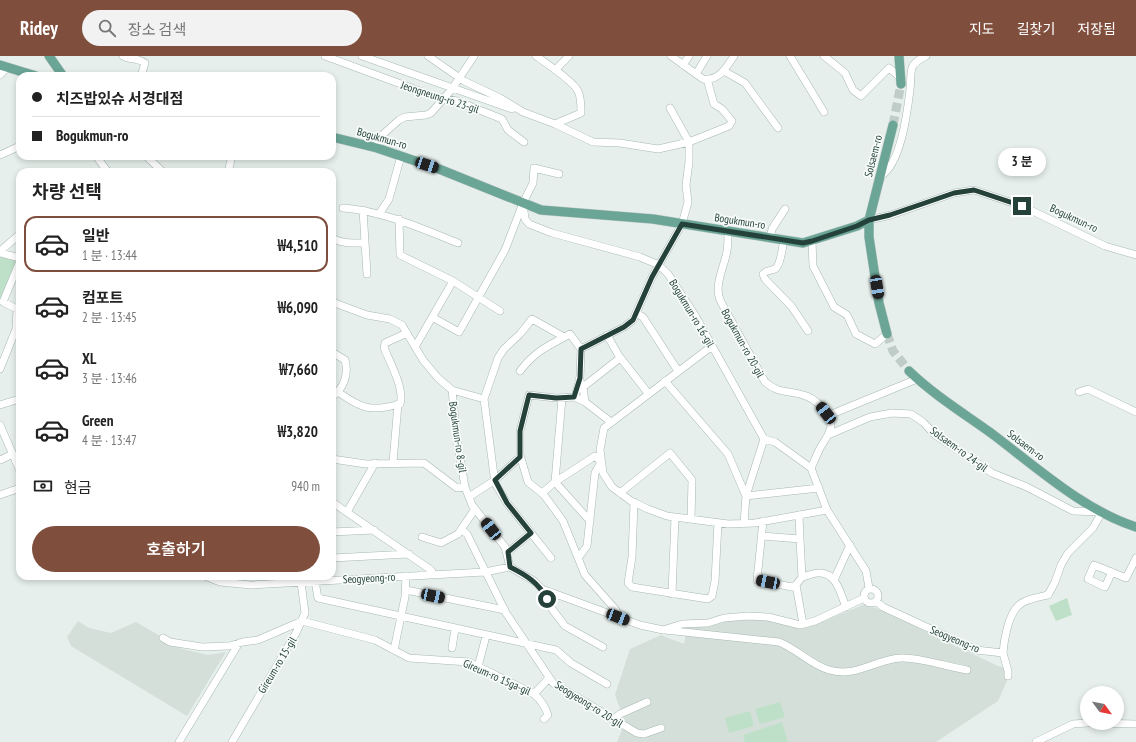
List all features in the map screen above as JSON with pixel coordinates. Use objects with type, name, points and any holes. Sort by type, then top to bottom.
[{"type":"main road","points":[[49,56],[60,72]]},
{"type":"main road","points":[[899,56],[901,81]]},
{"type":"main road","points":[[4,66],[19,72]]},
{"type":"main road","name":"Solsaem-ro","points":[[887,334],[879,303],[869,237],[869,220],[894,125]]},
{"type":"main road","name":"Bogukmun-ro","points":[[336,138],[377,148],[465,178],[541,210],[653,219],[803,243],[857,226],[869,220]]},
{"type":"main road","name":"Solsaem-ro","points":[[909,371],[946,403],[989,432],[1059,485],[1102,512],[1136,527]]},
{"type":"street","points":[[123,56],[125,58],[138,58],[145,64],[142,72]]},
{"type":"street","name":"Jeongneung-ro 23-gil","points":[[325,56],[337,58],[444,100],[457,101],[502,119],[508,130],[524,142]]},
{"type":"street","points":[[362,56],[452,89],[523,112],[555,124],[593,142],[620,143],[658,149],[689,143],[729,126],[732,121],[722,109],[714,104],[707,79]]},
{"type":"street","points":[[428,56],[459,79],[500,98],[523,112]]},
{"type":"street","points":[[377,148],[380,137],[398,120],[405,117],[426,115],[444,100],[474,56]]},
{"type":"street","points":[[536,56],[578,90],[582,113],[555,124]]},
{"type":"street","points":[[555,70],[568,56]]},
{"type":"street","points":[[671,56],[696,74],[707,79],[721,74],[734,56]]},
{"type":"street","points":[[683,65],[689,56]]},
{"type":"street","points":[[696,74],[707,56]]},
{"type":"street","points":[[790,56],[824,112]]},
{"type":"street","points":[[824,56],[845,73],[853,90],[861,96],[889,68],[901,81]]},
{"type":"street","points":[[881,176],[888,172],[895,160],[910,90],[912,68],[915,63],[926,56]]},
{"type":"street","points":[[0,74],[4,66]]},
{"type":"street","points":[[724,71],[745,83],[778,128]]},
{"type":"street","points":[[581,349],[608,336],[633,320],[659,265],[682,224],[688,202],[686,185],[689,162],[689,143],[670,108]]},
{"type":"street","points":[[0,155],[16,148]]},
{"type":"street","points":[[379,214],[389,199],[401,156]]},
{"type":"street","points":[[150,160],[159,168]]},
{"type":"street","points":[[432,317],[459,332],[505,250],[523,203],[533,183],[534,168],[559,174]]},
{"type":"street","name":"Bogukmun-ro","points":[[869,220],[890,215],[954,193],[974,190],[1022,206],[1105,246],[1136,255]]},
{"type":"street","name":"Bogukmun-ro 16-gil","points":[[523,203],[525,219],[529,224],[552,233],[640,257],[659,265],[668,274],[712,346],[764,439]]},
{"type":"street","points":[[343,208],[363,210],[399,219],[458,243]]},
{"type":"street","points":[[770,238],[772,229],[785,209]]},
{"type":"street","points":[[363,210],[367,274]]},
{"type":"street","points":[[399,219],[400,255],[453,281],[500,311]]},
{"type":"street","name":"Bogukmun-ro 20-gil","points":[[728,232],[727,250],[718,281],[717,295],[742,342],[765,382],[774,389],[802,394],[815,400],[827,416]]},
{"type":"street","points":[[16,238],[0,252],[16,258]]},
{"type":"street","points":[[336,240],[349,243],[365,243]]},
{"type":"street","points":[[784,241],[778,266],[774,269],[766,271],[763,274],[765,279],[792,306],[808,331]]},
{"type":"street","points":[[812,241],[813,266],[834,307],[847,315],[856,334],[862,338],[875,344],[887,334]]},
{"type":"street","points":[[16,270],[3,302],[16,308]]},
{"type":"street","points":[[415,347],[453,281]]},
{"type":"street","name":"Bogukmun-ro 8-gil","points":[[336,303],[367,315],[397,320],[402,325],[432,371],[452,390],[457,440],[465,487],[476,509],[508,552],[510,567]]},
{"type":"street","points":[[636,313],[643,317],[678,371]]},
{"type":"street","points":[[551,558],[507,503],[495,480],[484,399],[498,358],[504,349],[520,334],[532,319],[564,337]]},
{"type":"street","points":[[0,369],[16,329]]},
{"type":"street","points":[[336,394],[363,407],[388,407],[400,404],[402,400],[399,385],[384,348],[385,343],[407,333]]},
{"type":"street","points":[[520,371],[531,357],[570,334],[581,349],[579,379],[574,397]]},
{"type":"street","points":[[608,336],[620,358],[648,393]]},
{"type":"street","points":[[712,346],[648,393],[604,428],[600,450],[601,462],[603,473],[612,486],[634,502],[648,509],[675,517],[718,523],[763,521],[827,510]]},
{"type":"street","points":[[336,354],[345,360],[347,368],[345,382],[336,393]]},
{"type":"street","points":[[583,387],[620,358]]},
{"type":"street","points":[[579,379],[583,387],[585,402]]},
{"type":"street","points":[[811,468],[831,426],[827,416],[917,379]]},
{"type":"street","points":[[665,381],[728,454],[746,496]]},
{"type":"street","points":[[1079,392],[1088,389],[1136,412]]},
{"type":"street","points":[[452,390],[484,399]]},
{"type":"street","points":[[611,422],[585,402],[574,397],[562,398],[529,395],[520,431],[520,457],[528,482],[542,493],[563,521],[579,557],[585,575],[616,610],[618,617]]},
{"type":"street","points":[[562,398],[555,482],[590,521]]},
{"type":"street","points":[[0,405],[16,400]]},
{"type":"street","points":[[393,462],[398,404]]},
{"type":"street","name":"Solsaem-ro 24-gil","points":[[828,435],[870,417],[892,413],[911,414],[922,422],[935,435],[992,473],[1027,487],[1073,512],[1102,512]]},
{"type":"street","points":[[0,425],[16,461]]},
{"type":"street","points":[[744,523],[746,496],[764,439],[775,442],[811,468],[827,510],[866,571],[869,588]]},
{"type":"street","points":[[620,492],[670,453],[692,480],[691,519]]},
{"type":"street","points":[[0,460],[13,454]]},
{"type":"street","points":[[542,493],[555,482],[595,456],[601,462]]},
{"type":"street","points":[[469,497],[495,480],[520,457]]},
{"type":"street","points":[[336,459],[366,464],[393,462],[424,463],[457,488],[465,487]]},
{"type":"street","points":[[579,557],[587,546],[595,473],[601,462]]},
{"type":"street","points":[[347,512],[375,463]]},
{"type":"street","points":[[746,496],[819,488]]},
{"type":"street","points":[[0,494],[16,489]]},
{"type":"street","points":[[634,502],[632,557],[628,583],[632,587],[708,599],[712,596],[715,581],[718,523]]},
{"type":"street","points":[[336,505],[409,554],[431,570],[434,575]]},
{"type":"street","points":[[422,537],[441,543],[458,534],[476,509]]},
{"type":"street","points":[[1008,676],[1003,653],[1005,634],[1018,606],[1034,598],[1048,595],[1056,582],[1061,565],[1068,553],[1092,528],[1102,512]]},
{"type":"street","points":[[763,521],[757,580],[792,587],[796,585],[802,577],[798,515]]},
{"type":"street","points":[[672,594],[675,517]]},
{"type":"street","points":[[336,532],[374,530]]},
{"type":"street","points":[[462,530],[467,534],[485,572]]},
{"type":"street","points":[[508,552],[531,533]]},
{"type":"street","points":[[761,536],[800,539]]},
{"type":"street","points":[[834,580],[850,545]]},
{"type":"street","points":[[336,558],[409,554]]},
{"type":"street","points":[[1112,572],[1126,578],[1134,566],[1136,558]]},
{"type":"street","points":[[510,567],[534,581],[542,589],[552,609],[565,626],[603,647]]},
{"type":"street","name":"Seogyeong-ro","points":[[336,580],[485,572],[510,567]]},
{"type":"street","name":"Seogyeong-ro 20-gil","points":[[485,572],[505,610],[555,686],[637,734],[644,734],[661,728]]},
{"type":"street","points":[[802,577],[820,573],[834,580],[838,586],[846,607]]},
{"type":"street","points":[[394,650],[406,590],[406,576]]},
{"type":"street","name":"Seogyeong-ro","points":[[215,580],[220,582],[244,584],[333,580]]},
{"type":"street","points":[[315,581],[318,598],[486,636],[556,650],[571,663],[607,684]]},
{"type":"street","name":"Gireum-ro 15-gil","points":[[232,742],[302,621],[305,613],[301,582]]},
{"type":"street","points":[[796,585],[802,624]]},
{"type":"street","points":[[869,588],[874,589],[878,593],[876,601],[868,603],[864,598],[864,593],[869,588]]},
{"type":"street","points":[[542,589],[640,625],[663,630],[779,642],[788,645],[830,670],[854,671],[902,658],[967,670]]},
{"type":"street","points":[[406,590],[505,610]]},
{"type":"street","points":[[663,630],[682,624],[708,623],[724,618],[748,616],[768,617],[785,622],[802,624],[815,621],[864,598]]},
{"type":"street","name":"Seogyeong-ro","points":[[876,601],[883,607],[976,650],[1003,653]]},
{"type":"street","points":[[163,638],[170,642],[202,647],[229,646],[258,640],[302,621]]},
{"type":"street","name":"Gireum-ro 15ga-gil","points":[[302,621],[375,640],[409,658],[459,660],[478,667],[534,694],[549,678]]},
{"type":"street","points":[[452,648],[455,629]]},
{"type":"street","points":[[478,667],[486,636]]},
{"type":"street","points":[[178,742],[239,643]]},
{"type":"street","points":[[534,694],[540,699],[546,708],[548,715],[544,719]]},
{"type":"street","points":[[613,720],[620,714],[647,702]]},
{"type":"street","points":[[1036,742],[1073,724],[1080,724]]},
{"type":"street","points":[[1124,724],[1136,724]]},
{"type":"shaded area","points":[[863,605],[876,608],[998,666],[1012,670],[998,701],[936,742],[617,742],[625,722],[615,695],[630,649],[661,635],[684,644],[687,626],[709,627],[729,621],[759,618],[799,628],[811,626]]},
{"type":"shaded area","points":[[78,621],[89,628],[111,633],[136,622],[182,649],[208,655],[226,652],[187,716],[71,646],[67,637]]},
{"type":"green space","points":[[0,255],[16,260],[16,262],[0,299]]},
{"type":"green space","points":[[1067,598],[1072,615],[1056,621],[1049,606]]},
{"type":"green space","points":[[780,702],[785,717],[760,724],[755,709]]},
{"type":"green space","points":[[750,711],[754,726],[729,733],[725,718]]},
{"type":"green space","points":[[782,722],[788,742],[745,742],[743,735]]},
{"type":"tunnel","points":[[893,125],[901,84]]},
{"type":"tunnel","points":[[887,334],[893,351],[909,371]]},
{"type":"route","points":[[547,599],[542,589],[534,581],[510,567],[508,552],[531,533],[507,503],[495,483],[495,480],[520,457],[520,431],[529,395],[556,398],[574,397],[580,378],[581,349],[624,327],[633,320],[652,277],[682,224],[803,243],[954,193],[974,190],[1005,199],[1022,206]]}]
